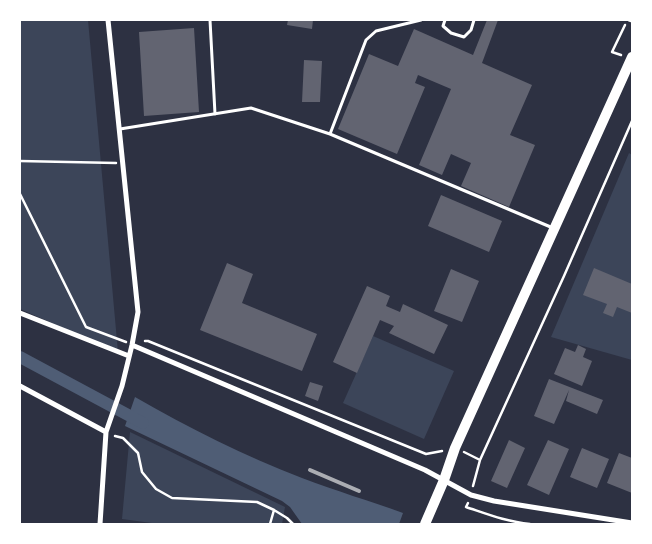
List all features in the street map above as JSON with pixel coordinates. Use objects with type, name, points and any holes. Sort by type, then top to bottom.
[{"type":"main road","points":[[425,524],[444,480],[455,448],[632,58]]},
{"type":"street","points":[[100,524],[106,432],[122,386],[138,312],[108,20]]},
{"type":"street","points":[[20,313],[128,356]]},
{"type":"street","points":[[132,345],[425,470],[471,495],[494,501],[632,523]]},
{"type":"street","points":[[20,386],[106,432]]},
{"type":"lane","points":[[210,20],[215,114]]},
{"type":"lane","points":[[330,134],[366,40],[376,31],[421,20]]},
{"type":"lane","points":[[445,20],[443,26],[451,33],[464,37],[471,30],[474,20]]},
{"type":"lane","points":[[119,130],[251,108],[330,134],[554,228]]},
{"type":"path","points":[[629,20],[612,52],[632,58]]},
{"type":"path","points":[[530,524],[510,522],[466,507],[480,460],[632,121]]},
{"type":"path","points":[[20,161],[123,163]]},
{"type":"path","points":[[20,194],[86,328],[132,345],[148,340],[426,454],[455,448],[480,460]]},
{"type":"path","points":[[106,432],[123,438],[138,452],[142,472],[156,489],[172,498],[257,502],[274,510],[293,524]]},
{"type":"path","points":[[270,524],[274,510]]},
{"type":"shaded area","points":[[20,20],[88,20],[118,352],[20,309]]},
{"type":"shaded area","points":[[629,153],[632,155],[632,360],[551,337]]},
{"type":"shaded area","points":[[373,336],[454,371],[424,439],[343,403]]},
{"type":"shaded area","points":[[135,397],[238,451],[315,483],[403,513],[399,524],[302,524],[290,507],[282,501],[125,426]]},
{"type":"shaded area","points":[[130,432],[285,507],[282,524],[159,524],[122,519]]},
{"type":"building","points":[[288,20],[313,20],[312,29],[287,25]]},
{"type":"building","points":[[487,20],[498,20],[482,63],[532,85],[510,135],[535,145],[509,207],[461,186],[471,163],[451,154],[442,175],[419,165],[451,89],[418,75],[415,83],[425,87],[397,154],[338,129],[369,54],[398,66],[414,29],[473,55]]},
{"type":"building","points":[[194,28],[199,112],[144,116],[139,32]]},
{"type":"building","points":[[304,60],[322,61],[320,102],[302,102]]},
{"type":"building","points":[[441,195],[502,221],[489,252],[428,226]]},
{"type":"building","points":[[227,263],[253,274],[242,303],[317,334],[302,371],[200,330]]},
{"type":"building","points":[[594,268],[632,284],[632,313],[617,307],[613,317],[603,313],[607,304],[583,295]]},
{"type":"building","points":[[451,269],[479,281],[462,322],[434,311]]},
{"type":"building","points":[[367,286],[390,296],[386,306],[400,312],[403,304],[448,325],[434,354],[389,333],[394,326],[380,320],[357,373],[333,362]]},
{"type":"building","points":[[578,345],[586,349],[583,357],[592,361],[582,386],[554,374],[565,348],[575,352]]},
{"type":"building","points":[[549,379],[603,400],[597,414],[566,401],[569,390],[554,424],[534,416]]},
{"type":"building","points":[[310,382],[323,386],[318,401],[305,396]]},
{"type":"building","points":[[509,440],[525,448],[507,488],[491,481]]},
{"type":"building","points":[[548,440],[569,449],[549,495],[527,485]]},
{"type":"building","points":[[582,448],[609,459],[597,488],[570,477]]},
{"type":"building","points":[[619,453],[632,458],[632,493],[607,483]]},
{"type":"waterway","points":[[20,357],[143,423]]},
{"type":"railway","points":[[310,470],[359,491]]}]
